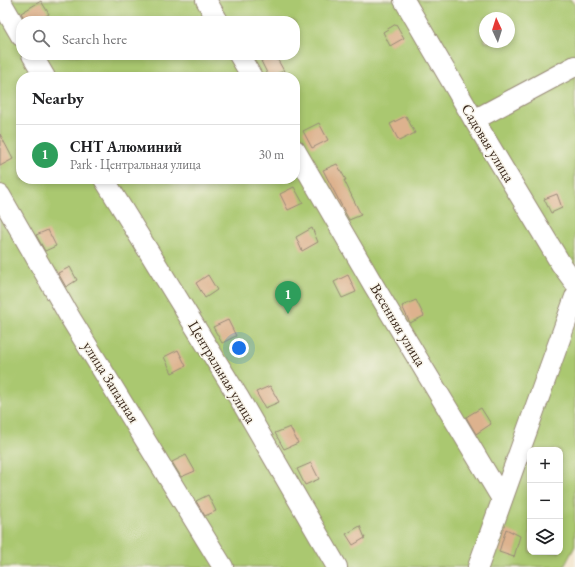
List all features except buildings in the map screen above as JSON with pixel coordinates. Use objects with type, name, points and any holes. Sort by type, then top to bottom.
[{"type":"street","points":[[0,0],[16,27]]},
{"type":"street","points":[[206,0],[215,16]]},
{"type":"street","name":"Садовая улица","points":[[404,0],[561,264],[573,276]]},
{"type":"street","points":[[35,60],[42,72]]},
{"type":"street","points":[[241,60],[249,72]]},
{"type":"street","points":[[474,120],[575,66]]},
{"type":"street","name":"Весенняя улица","points":[[300,159],[374,286],[502,499]]},
{"type":"street","name":"Центральная улица","points":[[107,184],[239,398],[337,567]]},
{"type":"street","name":"улица Западная","points":[[0,195],[71,319],[223,567]]},
{"type":"street","points":[[478,567],[575,297]]},
{"type":"green space","points":[[0,0],[571,0],[575,5],[575,546],[564,567],[0,567]]},
{"type":"place","name":"СНТ Алюминий","points":[[288,314]]}]
